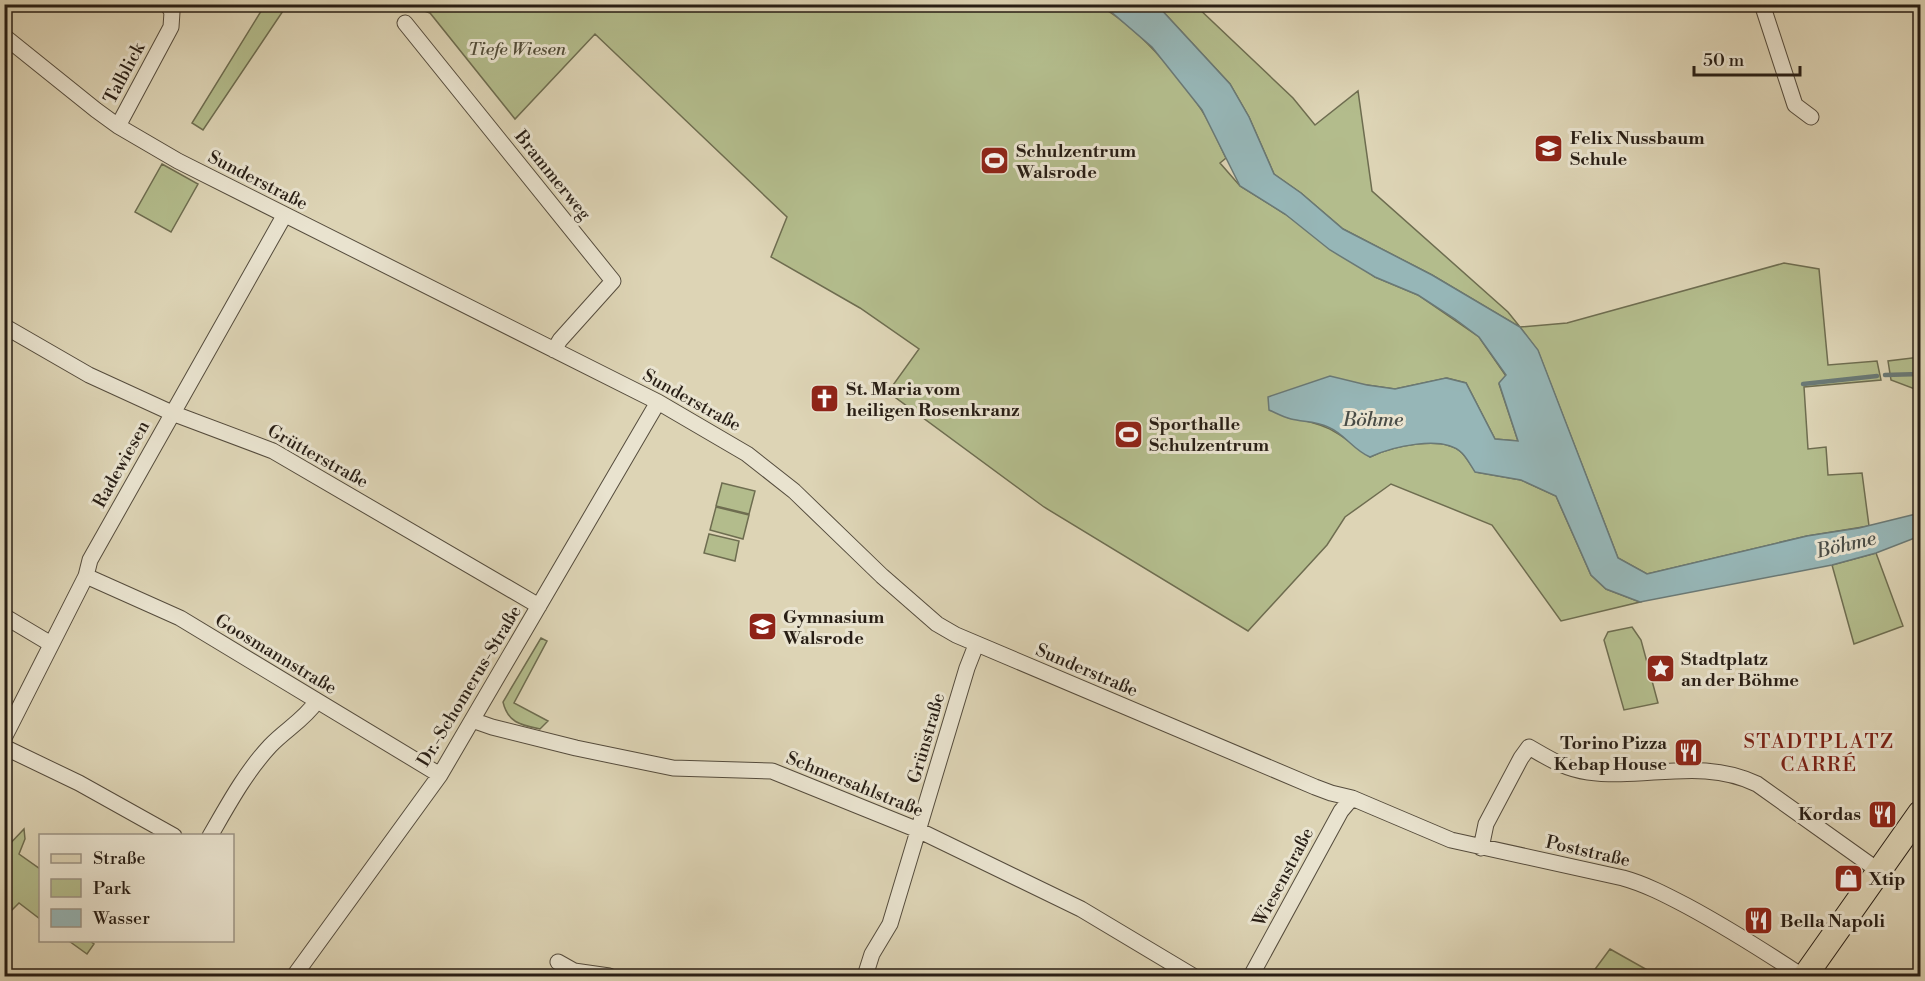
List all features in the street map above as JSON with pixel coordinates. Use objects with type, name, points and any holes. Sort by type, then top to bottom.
[{"type":"main road","points":[[1803,976],[1920,813]]},
{"type":"street","name":"Talblick","points":[[118,126],[171,27],[172,12],[167,4]]},
{"type":"street","points":[[1762,4],[1795,105],[1811,117]]},
{"type":"street","name":"Brammerweg","points":[[405,23],[613,281],[560,340],[554,350]]},
{"type":"street","name":"Sunderstraße","points":[[4,36],[118,126],[178,161],[658,402],[747,454],[794,491],[882,576],[937,624],[976,645],[1315,787],[1352,798]]},
{"type":"street","name":"Radewiesen","points":[[4,738],[86,576],[90,560],[284,216]]},
{"type":"street","name":"Grütterstraße","points":[[4,326],[89,375],[172,413],[273,451],[539,606]]},
{"type":"street","name":"Dr.-Schomerus-Straße","points":[[294,976],[440,776],[658,402]]},
{"type":"street","name":"Goosmannstraße","points":[[86,576],[180,618],[440,776]]},
{"type":"street","points":[[4,616],[51,644]]},
{"type":"street","name":"Grünstraße","points":[[865,976],[872,954],[891,924],[970,656],[976,645]]},
{"type":"street","points":[[211,834],[250,770],[270,746],[310,711],[317,701]]},
{"type":"street","name":"Schmersahlstraße","points":[[472,720],[576,748],[673,768],[772,771],[918,830],[1080,909],[1192,976]]},
{"type":"street","points":[[4,747],[79,783],[170,834]]},
{"type":"street","points":[[1481,848],[1486,824],[1529,747],[1557,764],[1588,772],[1723,771],[1739,775],[1756,784],[1879,871]]},
{"type":"street","name":"Poststraße","points":[[1352,798],[1451,840],[1623,878],[1644,885],[1710,919],[1803,976]]},
{"type":"street","name":"Wiesenstraße","points":[[1251,976],[1341,811],[1352,798]]},
{"type":"street","points":[[558,962],[574,971],[609,976]]},
{"type":"green space","points":[[263,5],[287,5],[203,130],[192,123]]},
{"type":"green space","name":"Tiefe Wiesen","points":[[408,5],[1098,5],[1141,37],[1181,81],[1201,109],[1226,158],[1220,163],[1240,186],[1285,214],[1375,277],[1418,295],[1479,337],[1506,376],[1499,384],[1518,441],[1495,439],[1466,383],[1447,378],[1395,389],[1367,385],[1290,418],[1315,423],[1333,431],[1370,457],[1403,446],[1443,444],[1462,453],[1476,472],[1521,480],[1556,496],[1591,575],[1606,589],[1640,602],[1561,621],[1492,525],[1391,484],[1345,517],[1327,545],[1248,631],[1044,507],[888,392],[919,349],[860,308],[771,257],[787,217],[595,34],[515,119],[430,13]]},
{"type":"green space","points":[[1157,5],[1195,5],[1293,98],[1315,125],[1358,91],[1372,191],[1508,312],[1520,327],[1432,275],[1343,229],[1301,193],[1274,174],[1249,117],[1230,84]]},
{"type":"green space","points":[[162,164],[198,184],[171,232],[135,212]]},
{"type":"green space","points":[[1784,263],[1819,269],[1828,365],[1877,361],[1881,380],[1804,387],[1808,449],[1826,447],[1828,475],[1862,473],[1869,526],[1807,536],[1647,574],[1618,558],[1538,351],[1520,327],[1567,323]]},
{"type":"green space","points":[[1920,357],[1920,391],[1891,380],[1888,361]]},
{"type":"green space","points":[[722,483],[755,491],[749,514],[716,506]]},
{"type":"green space","points":[[716,507],[749,515],[743,539],[710,530]]},
{"type":"green space","points":[[709,534],[739,541],[735,561],[704,553]]},
{"type":"green space","points":[[1876,553],[1903,626],[1854,644],[1832,565]]},
{"type":"green space","points":[[1632,627],[1641,640],[1658,703],[1624,710],[1604,640],[1608,632]]},
{"type":"green space","points":[[541,638],[547,641],[514,703],[548,721],[540,729],[516,722],[508,715],[503,702]]},
{"type":"green space","points":[[24,829],[25,839],[19,854],[39,868],[39,918],[19,903],[5,917],[5,849]]},
{"type":"green space","points":[[70,942],[91,942],[94,944],[87,954]]},
{"type":"green space","points":[[1610,949],[1658,976],[1590,976]]},
{"type":"water","name":"Böhme","points":[[1098,5],[1157,5],[1230,84],[1249,117],[1274,174],[1301,193],[1343,229],[1432,275],[1520,327],[1538,350],[1618,558],[1647,574],[1807,536],[1859,528],[1920,513],[1920,536],[1876,553],[1832,565],[1640,602],[1606,589],[1591,575],[1556,496],[1521,480],[1475,472],[1462,453],[1443,444],[1403,446],[1370,457],[1328,427],[1288,418],[1269,410],[1268,397],[1330,376],[1395,389],[1446,378],[1466,383],[1495,439],[1518,441],[1499,383],[1506,375],[1479,337],[1418,295],[1375,277],[1330,250],[1285,214],[1240,186],[1202,110],[1152,47],[1110,11]]},
{"type":"waterway","points":[[1885,375],[1920,374]]},
{"type":"waterway","points":[[1803,384],[1877,376]]},
{"type":"place","name":"Felix Nussbaum Schule","points":[[1549,148]]},
{"type":"place","name":"Schulzentrum Walsrode","points":[[995,161]]},
{"type":"place","name":"St. Maria vom heiligen Rosenkranz","points":[[825,399]]},
{"type":"place","name":"Sporthalle Schulzentrum","points":[[1128,434]]},
{"type":"place","name":"Gymnasium Walsrode","points":[[762,627]]},
{"type":"place","name":"Stadtplatz an der Böhme","points":[[1660,669]]},
{"type":"place","name":"Torino Pizza Kebap House","points":[[1688,753]]},
{"type":"place","name":"Kordas","points":[[1882,814]]},
{"type":"place","name":"Xtip","points":[[1848,879]]},
{"type":"place","name":"Bella Napoli","points":[[1759,921]]},
{"type":"district","name":"STADTPLATZ CARRÉ","points":[[1819,752]]}]
